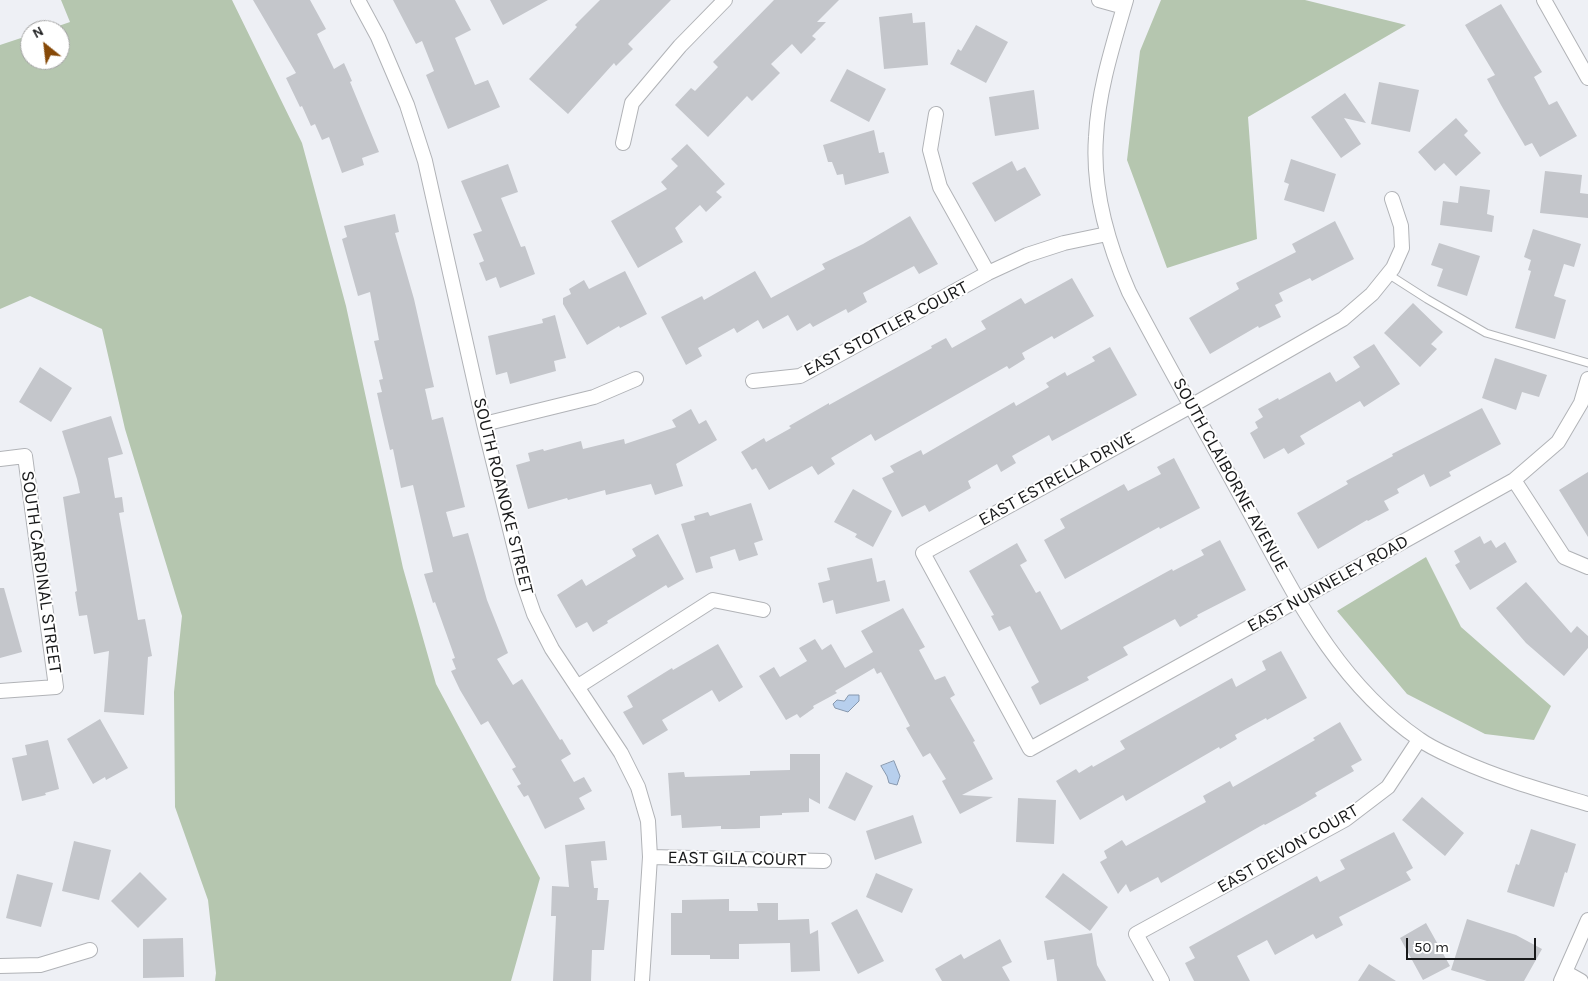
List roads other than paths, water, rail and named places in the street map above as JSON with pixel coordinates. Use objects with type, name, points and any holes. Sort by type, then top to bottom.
[{"type":"street","name":"SOUTH ROANOKE STREET","points":[[358,0],[378,37],[407,105],[424,161],[484,424],[523,582],[534,614],[552,649],[621,754],[638,787],[648,821],[650,857],[642,981]]},
{"type":"street","points":[[623,143],[632,103],[680,46],[725,0]]},
{"type":"street","points":[[1099,0],[1125,3]]},
{"type":"street","points":[[1544,0],[1588,78]]},
{"type":"street","name":"SOUTH CLAIBORNE AVENUE","points":[[1125,3],[1104,80],[1096,138],[1096,175],[1107,234],[1128,292],[1299,600],[1336,659],[1360,690],[1419,740],[1443,753],[1494,775],[1588,804]]},
{"type":"street","points":[[936,114],[930,150],[940,187],[988,274]]},
{"type":"street","name":"EAST ESTRELLA DRIVE","points":[[1030,748],[923,553],[1191,406],[1343,319],[1372,294],[1393,268],[1402,248],[1401,226],[1392,199]]},
{"type":"street","name":"EAST STOTTLER COURT","points":[[753,381],[800,376],[1026,255],[1064,243],[1107,234]]},
{"type":"street","points":[[484,424],[594,397],[636,379]]},
{"type":"street","name":"EAST NUNNELEY ROAD","points":[[1030,748],[1514,480],[1558,442],[1581,403],[1588,379]]},
{"type":"street","name":"SOUTH CARDINAL STREET","points":[[0,459],[25,456],[56,687],[0,691]]},
{"type":"street","points":[[1514,480],[1564,557],[1588,567]]},
{"type":"street","points":[[577,687],[713,600],[763,610]]},
{"type":"street","name":"EAST DEVON COURT","points":[[1162,981],[1136,934],[1346,818],[1388,787],[1419,740]]},
{"type":"street","name":"EAST GILA COURT","points":[[650,857],[824,861]]},
{"type":"street","points":[[1581,981],[1563,977],[1588,920]]},
{"type":"street","points":[[0,966],[40,965],[90,950]]},
{"type":"lane","points":[[1388,274],[1426,299],[1486,333],[1588,363]]},
{"type":"water","points":[[849,695],[859,695],[859,701],[848,712],[835,708],[833,704],[837,700],[844,701]]},
{"type":"water","points":[[894,761],[900,776],[897,785],[889,783],[881,766]]}]
